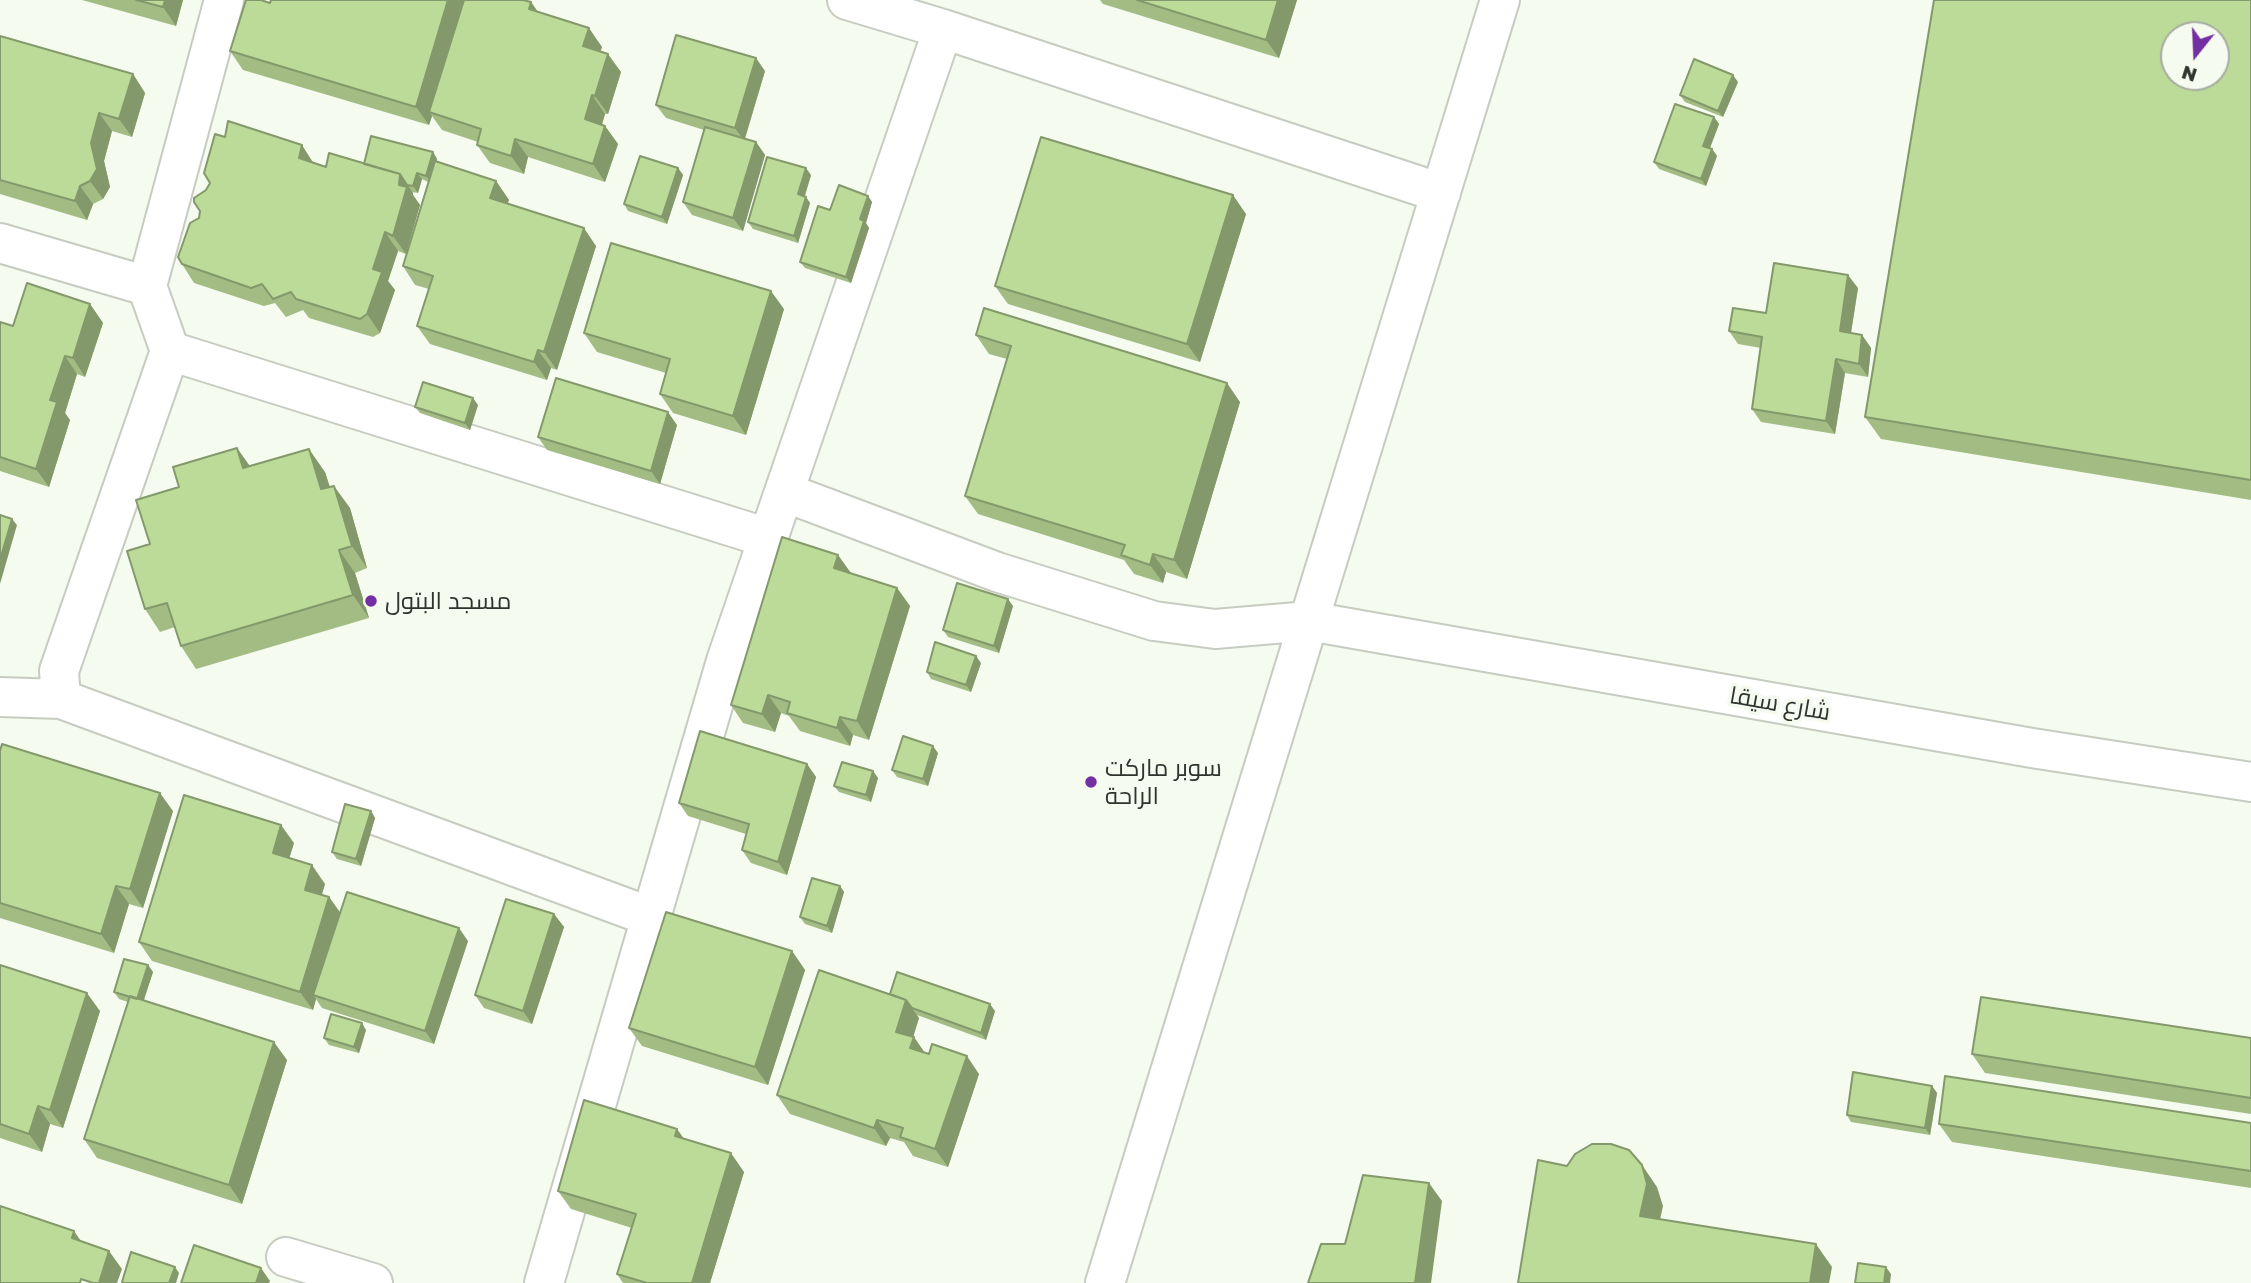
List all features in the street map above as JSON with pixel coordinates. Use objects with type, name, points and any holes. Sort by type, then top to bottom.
[{"type":"street","points":[[61,699],[60,671],[170,351],[147,286],[224,0]]},
{"type":"street","points":[[847,0],[1441,193]]},
{"type":"street","points":[[1105,1283],[1500,0]]},
{"type":"street","points":[[544,1283],[726,661],[943,29]]},
{"type":"street","points":[[0,243],[147,286]]},
{"type":"street","points":[[170,351],[768,538]]},
{"type":"street","name":"شارع سيقا","points":[[784,492],[997,572],[1154,621],[1215,629],[1309,621],[2032,748],[2251,782]]},
{"type":"street","points":[[0,698],[61,699],[651,917]]},
{"type":"street","points":[[286,1257],[373,1283]]},
{"type":"building","points":[[136,0],[165,0],[163,7]]},
{"type":"building","points":[[246,0],[270,3],[271,0],[448,0],[416,107],[230,51]]},
{"type":"building","points":[[464,0],[523,0],[531,2],[529,9],[589,28],[583,46],[608,54],[585,119],[605,126],[593,164],[515,139],[511,156],[477,145],[481,129],[429,112]]},
{"type":"building","points":[[1137,0],[1278,0],[1266,40]]},
{"type":"building","points":[[1934,0],[2251,0],[2251,480],[1865,417]]},
{"type":"building","points":[[676,35],[756,58],[735,128],[656,105]]},
{"type":"building","points":[[0,36],[133,74],[119,119],[99,113],[91,143],[97,169],[90,181],[80,186],[75,201],[0,180]]},
{"type":"building","points":[[1694,59],[1733,75],[1718,111],[1680,95]]},
{"type":"building","points":[[1675,104],[1714,117],[1703,146],[1712,149],[1701,179],[1654,162]]},
{"type":"building","points":[[228,121],[302,145],[299,158],[326,167],[329,153],[400,174],[399,185],[407,187],[393,236],[385,232],[373,269],[382,272],[367,314],[360,319],[296,299],[291,292],[273,299],[262,284],[251,288],[182,264],[178,257],[190,223],[199,218],[200,211],[194,198],[206,190],[210,183],[204,173],[215,134],[225,137]]},
{"type":"building","points":[[705,127],[756,142],[733,218],[683,202]]},
{"type":"building","points":[[371,136],[433,152],[426,176],[417,173],[413,186],[407,185],[400,174],[364,164]]},
{"type":"building","points":[[1041,137],[1233,195],[1187,344],[995,286]]},
{"type":"building","points":[[640,156],[678,168],[662,217],[624,204]]},
{"type":"building","points":[[767,157],[806,168],[798,194],[806,197],[794,236],[748,222]]},
{"type":"building","points":[[435,161],[496,181],[490,198],[584,228],[544,352],[538,350],[534,362],[417,326],[433,276],[403,266]]},
{"type":"building","points":[[839,185],[868,196],[860,219],[864,221],[846,277],[800,262],[818,206],[830,210]]},
{"type":"building","points":[[611,243],[771,291],[733,416],[660,394],[670,359],[584,333]]},
{"type":"building","points":[[1774,263],[1848,275],[1840,331],[1862,335],[1859,364],[1836,359],[1826,421],[1752,409],[1762,337],[1729,331],[1733,308],[1766,313]]},
{"type":"building","points":[[27,283],[90,304],[73,358],[65,356],[50,400],[57,402],[36,469],[0,457],[0,322],[13,326]]},
{"type":"building","points":[[984,308],[1227,383],[1174,560],[1153,554],[1150,565],[1121,555],[1125,545],[965,496],[1011,346],[976,335]]},
{"type":"building","points":[[556,378],[668,412],[651,471],[538,437]]},
{"type":"building","points":[[423,382],[473,398],[465,423],[415,407]]},
{"type":"building","name":"مسجد البتول","points":[[237,448],[243,468],[309,449],[321,489],[334,486],[352,546],[339,550],[353,595],[181,646],[167,603],[145,609],[127,551],[150,544],[136,500],[179,487],[173,467]]},
{"type":"building","points":[[0,515],[12,519],[0,560]]},
{"type":"building","points":[[782,537],[838,555],[834,568],[897,588],[857,721],[840,717],[837,728],[787,713],[790,702],[768,695],[762,714],[731,705]]},
{"type":"building","points":[[957,583],[1008,599],[994,646],[943,630]]},
{"type":"building","points":[[935,642],[976,656],[966,685],[927,672]]},
{"type":"building","points":[[700,731],[807,764],[778,862],[742,850],[749,824],[679,803]]},
{"type":"building","points":[[903,736],[933,746],[923,779],[892,770]]},
{"type":"building","points":[[2,744],[160,793],[130,889],[116,886],[101,934],[0,903]]},
{"type":"building","points":[[842,762],[873,771],[866,795],[834,786]]},
{"type":"building","points":[[184,795],[281,825],[273,853],[312,865],[305,890],[329,897],[300,992],[139,942]]},
{"type":"building","points":[[345,804],[371,811],[356,859],[332,852]]},
{"type":"building","points":[[812,878],[840,886],[827,926],[800,917]]},
{"type":"building","points":[[347,892],[459,928],[425,1031],[313,995]]},
{"type":"building","points":[[506,899],[554,914],[523,1011],[475,995]]},
{"type":"building","points":[[666,912],[792,951],[755,1067],[629,1028]]},
{"type":"building","points":[[124,959],[148,965],[137,999],[114,992]]},
{"type":"building","points":[[0,965],[87,993],[50,1110],[38,1106],[29,1134],[0,1124]]},
{"type":"building","points":[[819,970],[906,1000],[896,1032],[914,1037],[910,1048],[929,1054],[932,1044],[967,1056],[935,1149],[900,1137],[903,1128],[877,1120],[874,1128],[777,1095]]},
{"type":"building","points":[[897,972],[990,1004],[981,1033],[912,1008],[906,1000],[890,994]]},
{"type":"building","points":[[130,996],[274,1042],[229,1185],[84,1139]]},
{"type":"building","points":[[1981,997],[2251,1038],[2251,1098],[1972,1054]]},
{"type":"building","points":[[331,1014],[362,1023],[354,1047],[324,1038]]},
{"type":"building","points":[[1853,1072],[1932,1086],[1925,1128],[1847,1115]]},
{"type":"building","points":[[1945,1076],[2251,1123],[2251,1171],[1939,1124]]},
{"type":"building","points":[[584,1100],[677,1129],[675,1136],[731,1153],[692,1283],[647,1283],[617,1274],[636,1214],[558,1191]]},
{"type":"building","points":[[1592,1144],[1611,1144],[1629,1150],[1642,1165],[1647,1184],[1640,1216],[1816,1244],[1810,1283],[1518,1283],[1538,1160],[1567,1166],[1575,1154]]},
{"type":"building","points":[[1363,1175],[1429,1183],[1415,1283],[1308,1283],[1321,1244],[1345,1244]]},
{"type":"building","points":[[0,1206],[74,1231],[72,1238],[109,1251],[99,1283],[81,1279],[80,1283],[0,1283]]},
{"type":"building","points":[[194,1245],[261,1268],[256,1283],[181,1283]]},
{"type":"building","points":[[131,1252],[175,1267],[169,1283],[122,1282]]},
{"type":"building","points":[[1858,1263],[1886,1267],[1884,1283],[1855,1283]]},
{"type":"place","name":"مسجد البتول","points":[[371,601]]},
{"type":"place","name":"سوبر ماركت الراحة","points":[[1091,782]]}]
